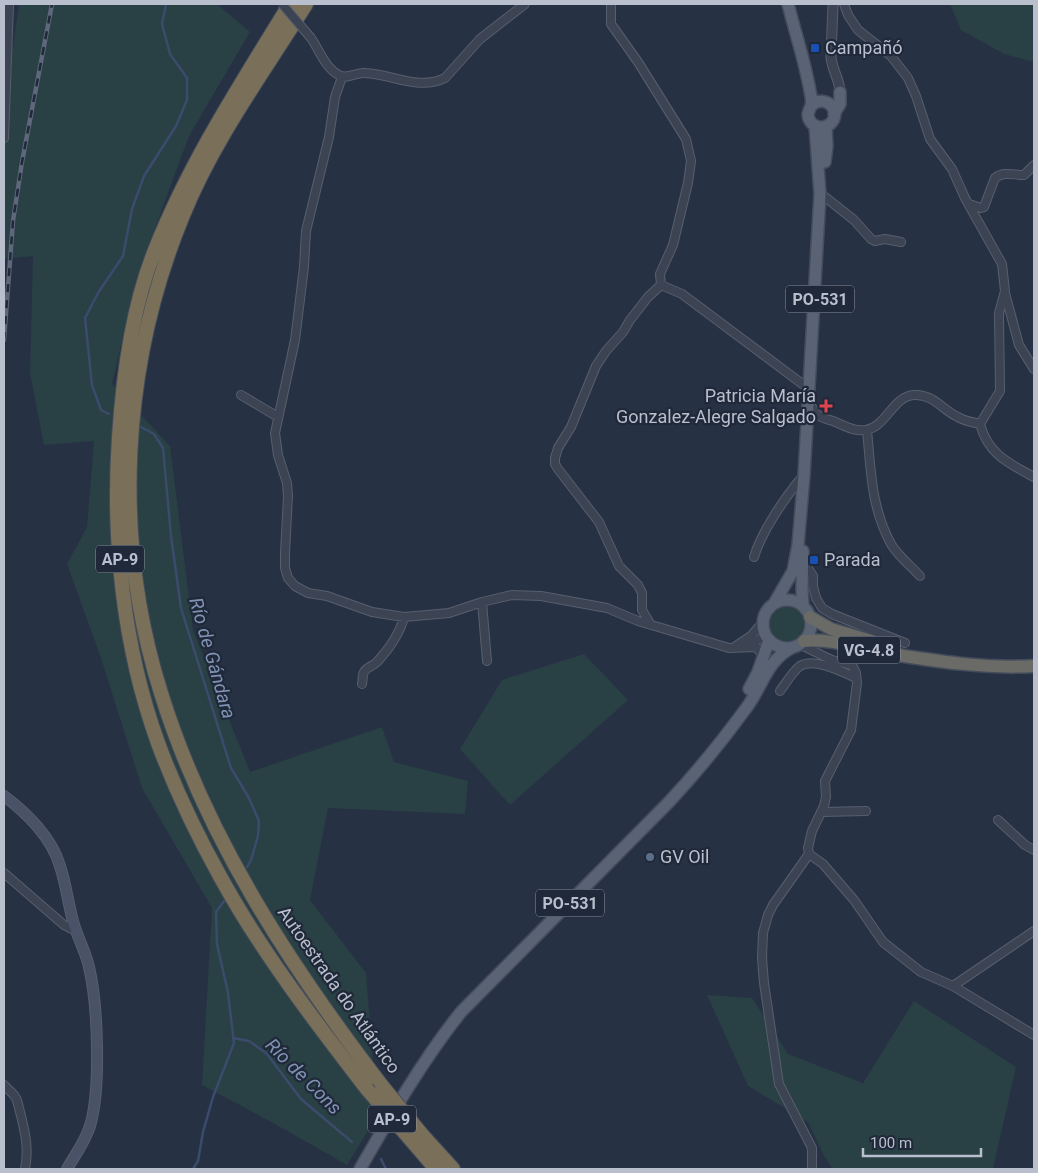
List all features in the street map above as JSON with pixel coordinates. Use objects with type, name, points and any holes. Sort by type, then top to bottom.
[{"type":"highway","name":"Autoestrada do Atlántico","points":[[290,4],[222,114],[184,182],[154,252],[142,289],[133,326],[121,404],[116,481],[117,520],[124,595],[136,670],[158,742],[187,811],[221,879],[315,1021],[367,1089],[421,1142],[454,1169]]},
{"type":"highway","name":"Autoestrada do Atlántico","points":[[306,4],[232,120],[205,168],[167,256],[150,313],[138,373],[130,447],[129,492],[132,549],[141,619],[160,693],[201,796],[262,914],[334,1022],[421,1142],[436,1169]]},
{"type":"highway","name":"VG-4.8","points":[[807,612],[832,629],[935,660]]},
{"type":"highway","name":"VG-4.8","points":[[799,644],[825,640],[884,653],[987,667],[1034,666]]},
{"type":"main road","name":"PO-531","points":[[788,4],[810,89],[820,103],[831,106],[834,114]]},
{"type":"main road","name":"PO-531","points":[[794,4],[810,58],[820,103]]},
{"type":"main road","points":[[820,103],[840,92],[840,104],[832,122],[821,127]]},
{"type":"main road","name":"PO-531","points":[[820,103],[808,116],[812,124],[821,127]]},
{"type":"main road","name":"PO-531","points":[[380,1134],[439,1040],[461,1012],[691,778],[749,705],[776,659],[782,652],[799,644],[809,632],[802,562],[816,419],[812,407],[821,288],[827,146],[821,127]]},
{"type":"main road","name":"PO-531","points":[[730,728],[764,657],[768,638],[763,622],[766,611],[775,602],[793,571],[798,545],[804,475],[806,383],[820,194],[821,127]]},
{"type":"main road","points":[[775,602],[793,600],[807,612]]},
{"type":"main road","points":[[768,638],[780,647],[799,644]]},
{"type":"main road","points":[[4,796],[29,817],[49,842],[57,856],[76,931],[87,958],[93,987],[96,1047],[96,1087],[93,1110],[88,1132],[67,1169]]},
{"type":"main road","points":[[360,1169],[380,1134]]},
{"type":"street","points":[[4,138],[9,4]]},
{"type":"street","points":[[282,4],[311,38],[329,68],[342,77],[349,77],[364,72],[425,84],[438,82],[445,78],[480,39],[525,4]]},
{"type":"street","points":[[610,4],[611,24],[638,62],[686,139],[691,161],[688,183],[673,245],[660,274],[661,285]]},
{"type":"street","points":[[833,4],[831,64],[840,86],[840,92]]},
{"type":"street","points":[[844,4],[848,15],[858,30],[891,56],[908,78],[930,139],[952,169],[1002,264],[1005,291],[1014,330],[1019,345],[1034,369]]},
{"type":"street","points":[[342,77],[335,97],[329,137],[306,231],[304,267],[295,340],[275,433],[278,455],[287,483],[285,568],[288,578],[295,586],[308,593],[327,596],[372,612],[404,617],[449,613],[482,602],[512,595],[542,596],[607,608],[651,625],[729,648],[756,646],[764,657]]},
{"type":"street","points":[[969,204],[981,208],[984,207],[995,178],[999,175],[1010,173],[1024,175],[1034,165]]},
{"type":"street","points":[[825,197],[854,220],[871,239],[901,242]]},
{"type":"street","points":[[661,285],[682,294],[806,383]]},
{"type":"street","points":[[651,625],[642,610],[642,593],[638,585],[619,566],[599,522],[558,469],[555,464],[555,458],[558,448],[571,427],[596,366],[648,297],[661,285]]},
{"type":"street","points":[[980,424],[1000,391],[999,313],[1005,291]]},
{"type":"street","points":[[241,395],[278,417]]},
{"type":"street","points":[[816,419],[853,429],[867,430],[876,426],[899,402],[912,395],[932,398],[957,417],[980,424]]},
{"type":"street","points":[[980,424],[988,444],[996,454],[1034,477]]},
{"type":"street","points":[[867,430],[873,495],[877,509],[891,544],[920,576]]},
{"type":"street","points":[[754,557],[759,541],[787,497],[804,475]]},
{"type":"street","points":[[787,497],[792,493],[797,494],[802,500]]},
{"type":"street","points":[[802,562],[813,576],[816,598],[822,608],[832,614],[905,643]]},
{"type":"street","points":[[482,602],[487,661]]},
{"type":"street","points":[[362,684],[365,670],[378,660],[396,636],[404,617]]},
{"type":"street","points":[[729,648],[746,640],[763,622]]},
{"type":"street","points":[[746,647],[750,642],[768,638]]},
{"type":"street","points":[[824,656],[822,645],[825,640]]},
{"type":"street","points":[[799,644],[832,660],[852,666],[856,673],[850,730],[824,781],[826,797],[822,812],[812,831],[808,848],[809,854],[773,906],[768,915],[763,933],[764,983],[779,1084],[812,1148],[812,1169]]},
{"type":"street","points":[[780,690],[799,667],[808,662],[824,665],[856,678]]},
{"type":"street","points":[[822,812],[866,811]]},
{"type":"street","points":[[998,820],[1008,831],[1034,850]]},
{"type":"street","points":[[809,854],[823,864],[848,892],[883,942],[921,972],[953,986],[1034,1035]]},
{"type":"street","points":[[4,873],[64,925],[76,931]]},
{"type":"street","points":[[953,986],[1034,931]]},
{"type":"street","points":[[4,1085],[17,1100],[27,1139],[28,1156],[25,1169]]},
{"type":"street","points":[[354,1169],[380,1134]]},
{"type":"street","points":[[365,1169],[380,1134]]},
{"type":"green space","points":[[19,4],[217,4],[250,32],[189,136],[137,277],[112,384],[170,446],[193,630],[250,772],[382,727],[394,762],[468,781],[465,814],[328,808],[310,900],[366,973],[377,1116],[347,1165],[202,1085],[212,908],[142,788],[100,655],[67,564],[87,527],[94,441],[44,445],[30,373],[33,256],[4,259],[4,49],[13,47]]},
{"type":"green space","points":[[950,4],[1034,4],[1034,62],[1004,54],[961,30]]},
{"type":"green space","points":[[787,607],[799,612],[804,624],[799,636],[787,641],[775,636],[770,624],[775,612]]},
{"type":"green space","points":[[584,654],[628,700],[510,805],[460,749],[502,680]]},
{"type":"green space","points":[[707,995],[752,998],[788,1054],[863,1083],[914,1001],[1016,1067],[993,1169],[833,1169],[824,1156],[808,1122],[748,1086]]},
{"type":"waterway","points":[[109,414],[101,410],[92,385],[85,318],[98,293],[123,256],[132,209],[144,176],[176,126],[187,100],[187,78],[170,54],[162,24],[166,4]]},
{"type":"waterway","name":"Río de Gándara","points":[[141,427],[154,434],[163,448],[171,536],[181,608],[231,768],[249,798],[259,821],[258,836],[247,867]]},
{"type":"waterway","name":"Río de Gándara","points":[[193,1169],[198,1161],[203,1132],[213,1097],[234,1043],[228,993],[217,944],[216,912],[225,900]]},
{"type":"waterway","name":"Río de Cons","points":[[233,1038],[249,1041],[267,1054],[301,1099],[352,1142]]},
{"type":"waterway","name":"Río de Cons","points":[[381,1159],[386,1169]]},
{"type":"railway","points":[[4,340],[13,221],[22,162],[52,4]]},
{"type":"place","name":"Campañó","points":[[815,48]]},
{"type":"place","name":"Patricia María Gonzalez-Alegre Salgado","points":[[826,406]]},
{"type":"place","name":"Parada","points":[[814,560]]},
{"type":"place","name":"GV Oil","points":[[650,857]]}]
